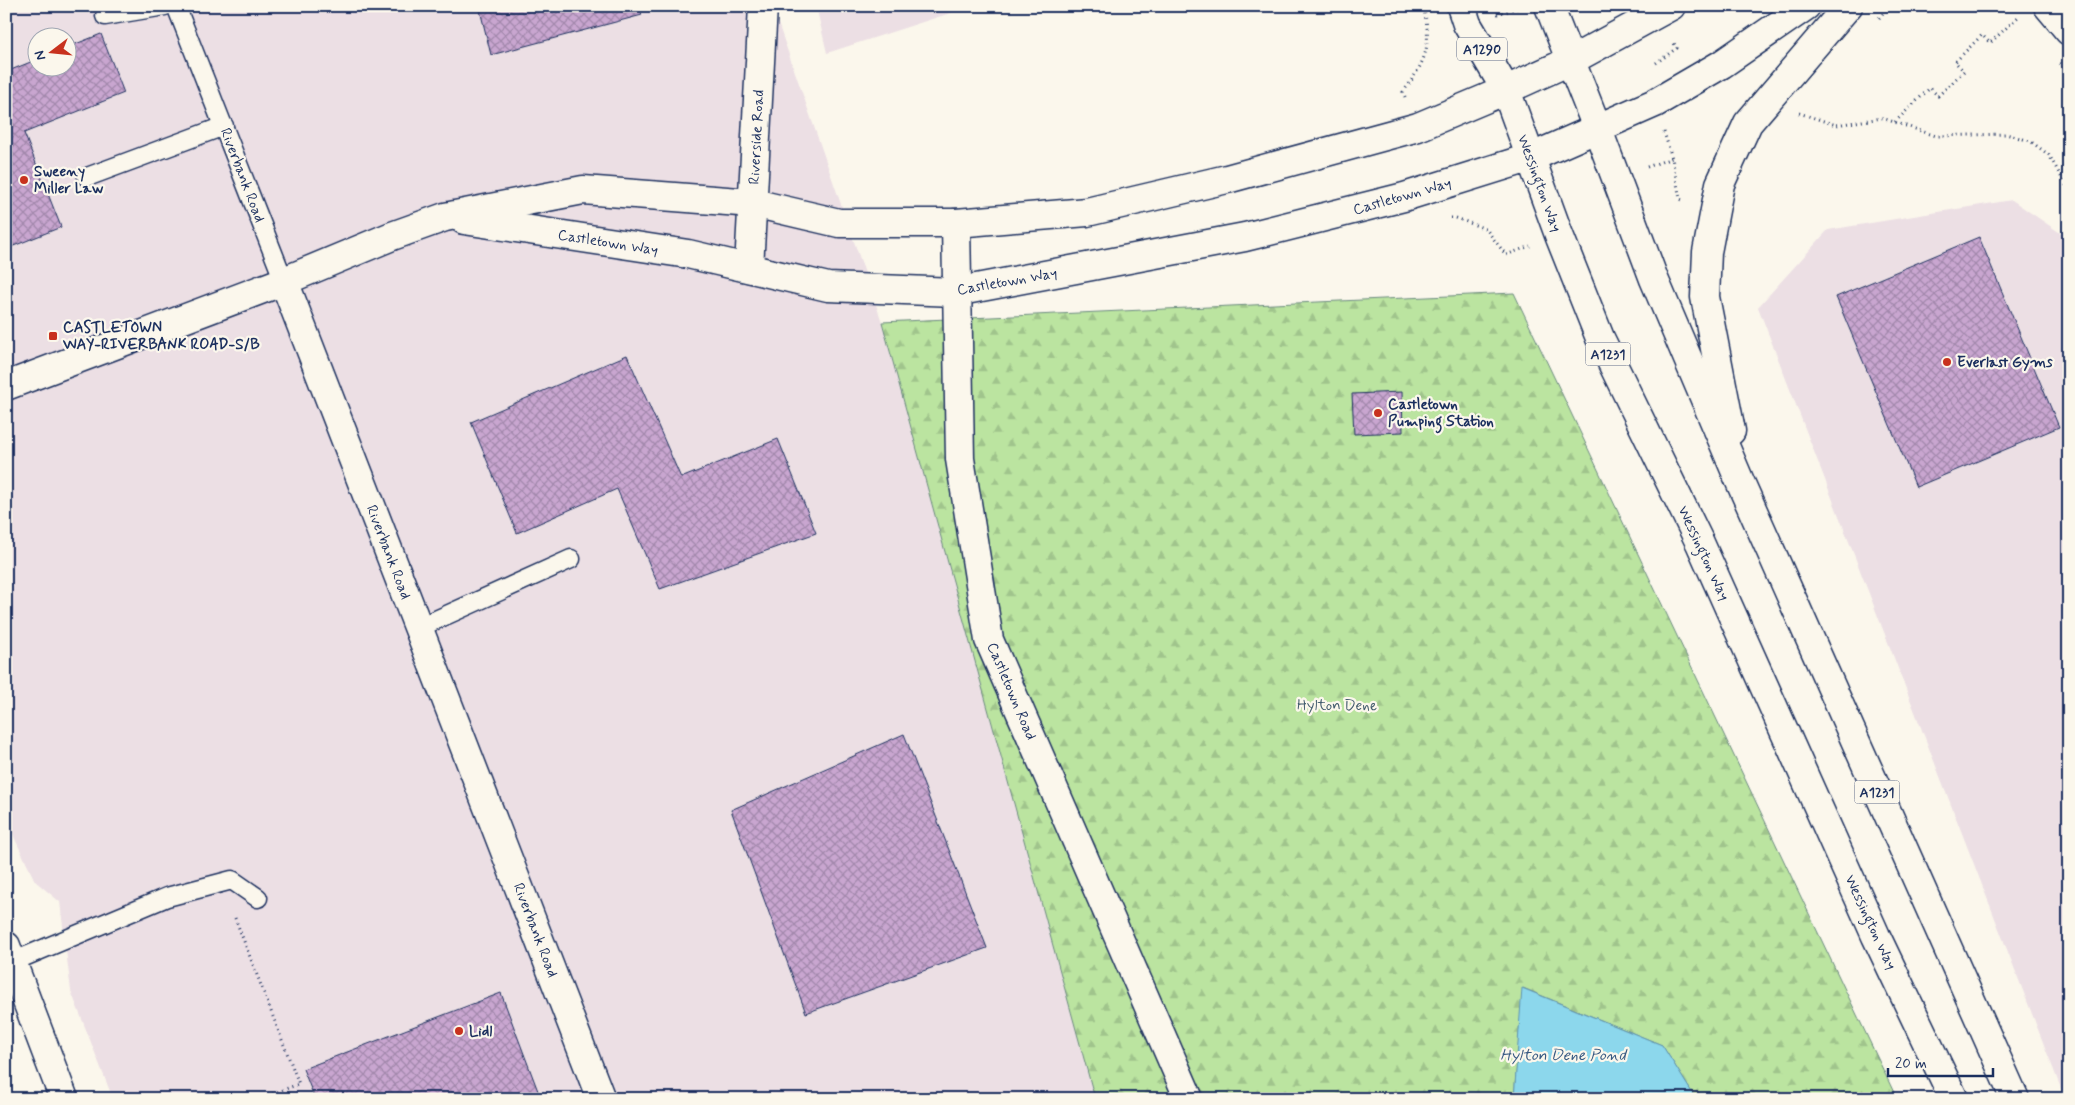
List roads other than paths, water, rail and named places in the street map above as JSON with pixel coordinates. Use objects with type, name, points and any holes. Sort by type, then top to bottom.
[{"type":"main road","name":"Riverside Road","points":[[750,268],[763,6]]},
{"type":"main road","name":"Wessington Way","points":[[1461,6],[1468,24],[1506,90],[1559,235],[1600,338],[1700,544],[1876,936],[1954,1099]]},
{"type":"main road","points":[[1549,6],[1572,60],[1598,130]]},
{"type":"main road","name":"Castletown Way","points":[[6,386],[284,281],[392,236],[445,217],[584,190],[753,204],[839,223],[956,223],[1087,212],[1227,179],[1418,127],[1572,60],[1671,6]]},
{"type":"main road","name":"Castletown Way","points":[[445,217],[688,254],[828,287],[955,292],[1245,237],[1404,197],[1532,157],[1598,130],[1655,103],[1722,64],[1806,6]]},
{"type":"main road","points":[[1741,484],[1706,297],[1707,252],[1720,184],[1748,123],[1848,6]]},
{"type":"main road","points":[[2048,6],[2069,31]]},
{"type":"main road","name":"A1231","points":[[1598,130],[1654,279],[1741,484],[2015,1099]]},
{"type":"main road","name":"Castletown Road","points":[[956,223],[955,292],[960,459],[989,640],[1189,1099]]},
{"type":"main road","name":"Riverbank Road","points":[[284,281],[601,1099]]},
{"type":"main road","points":[[9,954],[64,1099]]},
{"type":"lane","points":[[105,16],[165,6]]},
{"type":"lane","name":"Riverbank Road","points":[[176,6],[284,281]]},
{"type":"lane","points":[[87,177],[224,126]]},
{"type":"lane","points":[[418,628],[571,559]]},
{"type":"lane","points":[[9,954],[167,897],[232,880],[258,898]]},
{"type":"water","name":"Hylton Dene Pond","points":[[1522,988],[1662,1045],[1696,1099],[1514,1099]]},
{"type":"place","name":"Sweeny Miller Law","points":[[24,180]]},
{"type":"place","name":"CASTLETOWN WAY-RIVERBANK ROAD-S/B","points":[[53,336]]},
{"type":"place","name":"Everlast Gyms","points":[[1947,362]]},
{"type":"place","name":"Castletown Pumping Station","points":[[1378,413]]},
{"type":"place","name":"Lidl","points":[[459,1031]]},
{"type":"park label","name":"Hylton Dene","points":[[1337,705]]}]
